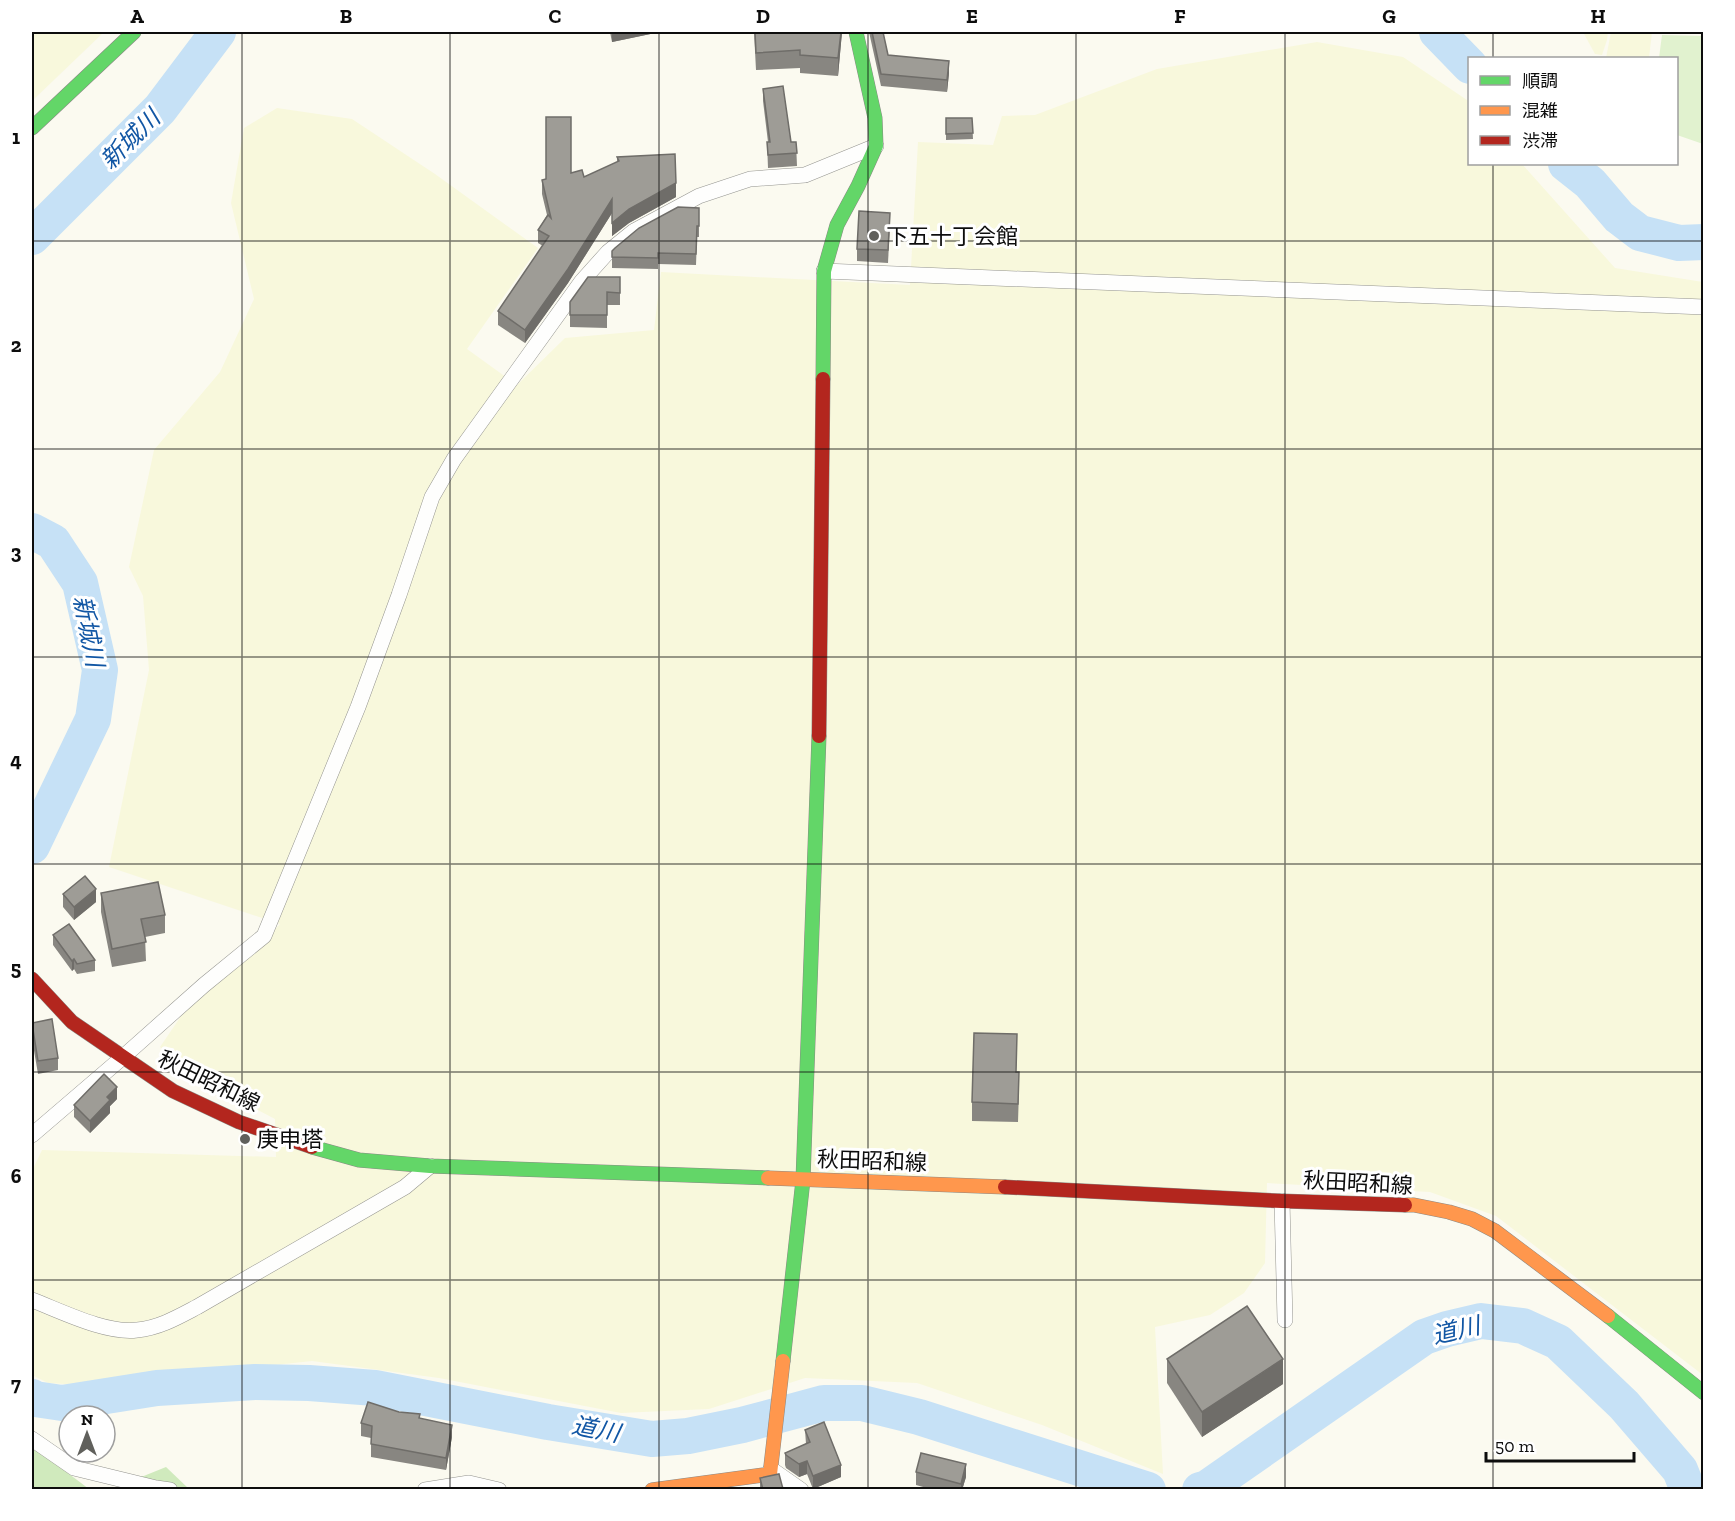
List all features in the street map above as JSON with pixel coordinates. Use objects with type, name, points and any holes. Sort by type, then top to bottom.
[{"type":"main road","points":[[32,128],[134,32]]},
{"type":"main road","points":[[652,1490],[771,1474],[803,1180],[819,726],[824,272],[837,225],[876,146],[875,118],[856,32]]},
{"type":"main road","name":"秋田昭和線","points":[[32,979],[72,1022],[173,1091],[239,1122],[359,1160],[430,1166],[1130,1191],[1282,1201],[1414,1205],[1449,1212],[1472,1219],[1495,1231],[1581,1294],[1704,1393]]},
{"type":"street","points":[[32,1135],[204,985],[264,936],[358,707],[432,497],[454,459],[582,281],[608,252],[634,231],[699,196],[750,179],[805,175],[876,146]]},
{"type":"street","points":[[824,272],[1704,307]]},
{"type":"street","points":[[32,1300],[103,1327],[121,1330],[138,1330],[167,1322],[405,1187],[430,1166]]},
{"type":"street","points":[[1282,1201],[1285,1320]]},
{"type":"street","points":[[32,1438],[74,1468],[170,1490]]},
{"type":"street","points":[[771,1469],[801,1490]]},
{"type":"street","points":[[425,1490],[469,1483],[499,1490]]},
{"type":"green space","points":[[32,32],[104,32],[32,101]]},
{"type":"green space","points":[[1583,32],[1608,32],[1602,55],[1595,54]]},
{"type":"green space","points":[[1611,32],[1652,32],[1649,57],[1606,57]]},
{"type":"green space","points":[[1662,35],[1703,36],[1703,144],[1678,135],[1678,57],[1659,57]]},
{"type":"green space","points":[[1317,42],[1403,57],[1468,101],[1468,165],[1523,165],[1615,268],[1703,282],[1703,1375],[1496,1216],[1430,1192],[1267,1183],[1265,1263],[1244,1293],[1210,1315],[1155,1327],[1163,1474],[1042,1425],[917,1383],[805,1378],[709,1409],[621,1413],[439,1378],[312,1361],[99,1386],[48,1383],[32,1375],[32,1171],[42,1150],[276,1157],[275,1119],[197,1078],[160,1047],[194,997],[259,946],[280,924],[109,867],[149,670],[143,596],[129,567],[154,450],[220,372],[254,299],[231,203],[244,128],[277,108],[352,119],[435,174],[538,248],[467,349],[517,385],[565,338],[654,330],[661,272],[910,285],[918,142],[993,145],[1002,116],[1035,115],[1157,69]]},
{"type":"green space","points":[[32,1446],[89,1489],[32,1489]]},
{"type":"green space","points":[[166,1467],[189,1489],[109,1490]]},
{"type":"building","points":[[755,32],[841,32],[838,58],[800,55],[800,50],[756,53]]},
{"type":"building","points":[[872,32],[883,32],[888,55],[949,61],[947,80],[881,74]]},
{"type":"building","points":[[783,86],[791,142],[796,142],[797,153],[768,155],[767,142],[770,142],[763,89]]},
{"type":"building","points":[[546,117],[571,117],[571,173],[582,170],[584,177],[619,161],[617,157],[675,154],[676,183],[629,209],[612,223],[612,199],[568,269],[525,330],[498,311],[549,236],[538,230],[548,215],[551,218],[542,180],[546,179]]},
{"type":"building","points":[[946,118],[972,118],[973,133],[946,134]]},
{"type":"building","points":[[678,207],[699,208],[696,254],[658,253],[658,258],[612,257],[612,251],[639,228]]},
{"type":"building","points":[[859,211],[890,213],[888,250],[857,249]]},
{"type":"building","points":[[588,277],[620,277],[620,293],[607,292],[607,315],[570,315],[570,302]]},
{"type":"building","points":[[85,876],[96,889],[74,907],[63,894]]},
{"type":"building","points":[[158,882],[165,915],[141,919],[146,942],[112,949],[101,893]]},
{"type":"building","points":[[69,924],[95,960],[77,964],[74,959],[72,961],[53,935]]},
{"type":"building","points":[[52,1019],[58,1058],[38,1061],[32,1023]]},
{"type":"building","points":[[974,1033],[1017,1034],[1018,1104],[972,1102]]},
{"type":"building","points":[[104,1074],[117,1087],[107,1097],[110,1100],[90,1121],[74,1105]]},
{"type":"building","points":[[1247,1306],[1283,1359],[1202,1412],[1167,1359]]},
{"type":"building","points":[[368,1402],[399,1412],[420,1414],[419,1418],[452,1425],[446,1458],[371,1444],[372,1426],[361,1423]]},
{"type":"building","points":[[824,1422],[841,1465],[813,1476],[807,1461],[799,1464],[785,1453],[810,1442],[805,1430]]},
{"type":"building","points":[[921,1453],[966,1464],[961,1484],[916,1472]]},
{"type":"building","points":[[779,1474],[783,1489],[763,1490],[760,1478]]},
{"type":"waterway","name":"新城川","points":[[32,237],[160,109],[218,32]]},
{"type":"waterway","name":"新城川","points":[[1437,32],[1468,64]]},
{"type":"waterway","name":"新城川","points":[[1567,165],[1590,183],[1619,217],[1640,233],[1679,243],[1704,242]]},
{"type":"waterway","name":"新城川","points":[[32,531],[53,542],[80,583],[100,670],[93,719],[32,846]]},
{"type":"waterway","name":"道川","points":[[1200,1490],[1207,1488],[1424,1337],[1481,1321],[1523,1326],[1558,1342],[1624,1405],[1680,1470],[1688,1490]]},
{"type":"waterway","name":"道川","points":[[32,1397],[62,1403],[157,1388],[255,1382],[309,1383],[375,1388],[548,1422],[652,1439],[688,1436],[742,1425],[824,1403],[862,1403],[919,1417],[1148,1490]]},
{"type":"traffic: fast","points":[[32,128],[134,32]]},
{"type":"traffic: fast","points":[[823,379],[824,271],[837,225],[876,146],[875,118],[856,32]]},
{"type":"traffic: fast","points":[[783,1361],[803,1180],[819,736]]},
{"type":"traffic: fast","points":[[312,1147],[359,1160],[430,1166],[768,1178]]},
{"type":"traffic: fast","points":[[1608,1316],[1704,1393]]},
{"type":"traffic: slow","points":[[768,1178],[1005,1187]]},
{"type":"traffic: slow","points":[[1405,1205],[1449,1212],[1472,1219],[1495,1231],[1608,1316]]},
{"type":"traffic: slow","points":[[652,1490],[770,1474],[783,1361]]},
{"type":"traffic: jam","points":[[819,736],[823,379]]},
{"type":"traffic: jam","points":[[32,979],[72,1022],[173,1091],[239,1122],[312,1147]]},
{"type":"traffic: jam","points":[[1005,1187],[1405,1205]]},
{"type":"place","name":"下五十丁会館","points":[[874,236]]},
{"type":"place","name":"庚申塔","points":[[245,1139]]}]
